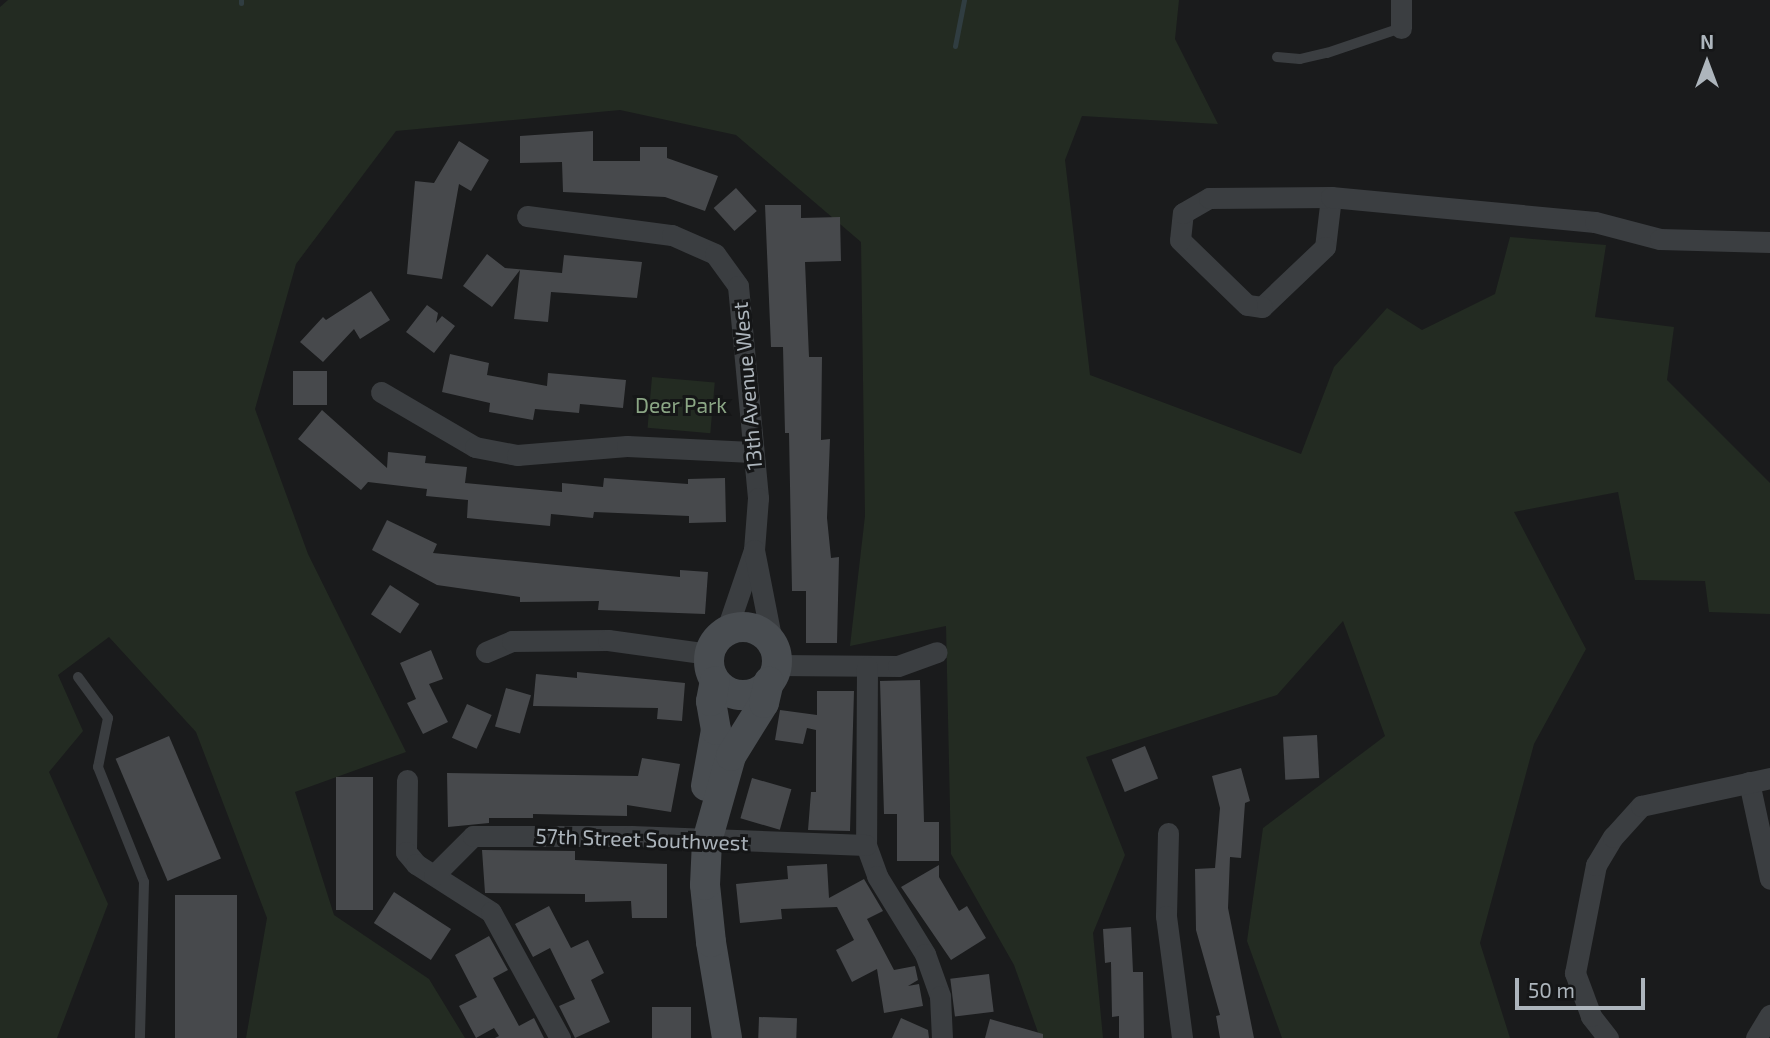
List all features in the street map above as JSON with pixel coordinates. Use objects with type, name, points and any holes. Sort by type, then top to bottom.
[{"type":"street","points":[[1401,0],[1401,28]]},
{"type":"street","points":[[1331,197],[1325,247],[1262,307],[1247,305],[1180,240],[1183,213],[1209,198],[1331,197],[1595,222],[1660,239],[1770,242]]},
{"type":"street","name":"13th Avenue West","points":[[527,216],[672,235],[715,254],[738,286],[752,403],[752,452],[758,498],[754,550],[773,665],[764,703],[732,756],[707,841],[705,884],[711,942],[727,1038]]},
{"type":"street","points":[[381,392],[475,447],[517,455],[627,446],[752,452]]},
{"type":"street","name":"13th Avenue West","points":[[707,841],[701,814],[716,730],[711,701],[717,656],[754,550]]},
{"type":"street","points":[[486,652],[512,641],[608,640],[717,656],[755,630],[773,665]]},
{"type":"street","points":[[717,656],[727,691],[743,695],[773,665],[898,666],[937,652]]},
{"type":"street","points":[[867,667],[866,845],[877,876],[926,954],[940,996],[942,1038]]},
{"type":"street","points":[[1608,1038],[1591,1016],[1575,973],[1581,925],[1596,865],[1613,837],[1642,806],[1770,778]]},
{"type":"street","points":[[407,780],[407,852],[416,864],[491,912],[560,1038]]},
{"type":"street","points":[[1749,782],[1770,879]]},
{"type":"street","points":[[1168,834],[1166,916],[1182,1038]]},
{"type":"street","name":"57th Street Southwest","points":[[434,875],[473,836],[631,836],[866,845]]},
{"type":"street","points":[[1756,1038],[1770,1015]]},
{"type":"lane","points":[[1277,57],[1327,54],[1401,28]]},
{"type":"lane","points":[[78,677],[108,719],[98,767],[144,882],[140,1038]]},
{"type":"green space","points":[[8,0],[1179,0],[1175,39],[1218,124],[1082,116],[1065,160],[1090,375],[1301,454],[1334,367],[1387,308],[1422,330],[1495,294],[1510,237],[1606,245],[1595,317],[1674,327],[1667,380],[1770,483],[1770,614],[1709,612],[1705,581],[1635,580],[1618,492],[1514,512],[1586,649],[1534,744],[1480,943],[1510,1038],[1282,1038],[1247,941],[1263,828],[1385,736],[1343,621],[1277,695],[1086,757],[1125,855],[1093,933],[1103,1038],[1040,1038],[1014,965],[951,854],[946,626],[850,646],[865,516],[861,242],[736,135],[620,110],[396,131],[296,264],[255,409],[308,554],[406,752],[295,792],[334,915],[429,979],[465,1038],[246,1038],[267,918],[196,732],[109,637],[58,675],[83,731],[49,772],[108,904],[57,1038],[0,1038],[0,7]]},
{"type":"green space","name":"Deer Park","points":[[652,377],[715,382],[710,433],[648,428]]},
{"type":"building","points":[[593,131],[593,161],[640,161],[640,147],[667,147],[667,158],[718,176],[705,211],[665,197],[563,192],[562,162],[520,163],[520,136]]},
{"type":"building","points":[[459,141],[489,160],[471,191],[459,184],[442,279],[407,274],[415,181],[434,183]]},
{"type":"building","points":[[736,188],[757,211],[734,231],[714,208]]},
{"type":"building","points":[[765,205],[801,205],[801,218],[840,217],[841,261],[805,262],[809,357],[822,357],[821,440],[830,439],[827,518],[831,558],[839,557],[837,643],[806,643],[806,591],[792,591],[789,433],[785,433],[783,347],[771,347]]},
{"type":"building","points":[[487,254],[505,268],[562,273],[564,255],[642,262],[637,298],[551,292],[548,322],[514,319],[520,270],[492,307],[463,286]]},
{"type":"building","points":[[371,291],[390,320],[360,339],[354,329],[323,362],[300,342],[323,317],[326,320]]},
{"type":"building","points":[[427,305],[438,313],[436,323],[442,316],[455,326],[434,353],[406,332]]},
{"type":"building","points":[[450,354],[489,363],[487,375],[547,386],[548,373],[626,380],[623,408],[580,404],[579,413],[535,409],[533,420],[489,412],[490,403],[442,392]]},
{"type":"building","points":[[293,371],[327,371],[327,405],[293,405]]},
{"type":"building","points":[[322,410],[387,468],[388,452],[426,456],[425,463],[467,467],[465,483],[562,492],[562,483],[603,487],[604,478],[688,484],[688,479],[725,478],[726,522],[689,523],[689,516],[594,512],[593,518],[551,514],[550,526],[467,518],[468,500],[426,496],[427,489],[368,482],[361,490],[298,439]]},
{"type":"building","points":[[387,520],[437,544],[433,553],[680,577],[680,570],[708,572],[705,614],[598,610],[599,601],[520,602],[520,597],[437,585],[372,550]]},
{"type":"building","points":[[390,585],[419,604],[400,633],[371,614]]},
{"type":"building","points":[[431,650],[443,679],[429,684],[448,722],[423,734],[407,703],[416,699],[400,663]]},
{"type":"building","points":[[577,672],[685,683],[682,721],[657,719],[658,708],[533,706],[536,674],[577,678]]},
{"type":"building","points":[[920,680],[924,822],[939,822],[939,861],[897,861],[897,814],[884,814],[880,681]]},
{"type":"building","points":[[506,688],[531,695],[520,734],[495,726]]},
{"type":"building","points":[[817,691],[854,691],[850,831],[808,830],[811,792],[816,792],[816,730],[807,728],[803,744],[775,740],[780,710],[817,715]]},
{"type":"building","points":[[467,704],[492,715],[477,749],[452,738]]},
{"type":"building","points":[[1317,735],[1319,778],[1285,780],[1283,737]]},
{"type":"building","points":[[169,736],[221,858],[168,881],[116,759]]},
{"type":"building","points":[[1145,746],[1158,778],[1125,792],[1112,759]]},
{"type":"building","points":[[642,758],[680,764],[671,812],[627,805],[627,816],[533,814],[533,818],[489,818],[489,823],[448,827],[447,773],[638,776]]},
{"type":"building","points":[[1241,768],[1250,801],[1245,803],[1241,858],[1230,857],[1228,908],[1254,1038],[1220,1038],[1216,1016],[1220,1015],[1196,930],[1195,869],[1215,868],[1220,808],[1212,776]]},
{"type":"building","points":[[336,777],[373,777],[373,910],[336,910]]},
{"type":"building","points":[[752,778],[791,789],[780,830],[740,818]]},
{"type":"building","points":[[482,850],[575,851],[575,860],[667,864],[667,918],[632,918],[631,901],[585,902],[585,894],[485,893]]},
{"type":"building","points":[[827,864],[829,898],[864,879],[883,911],[867,919],[894,970],[915,966],[918,980],[908,986],[919,984],[923,1006],[884,1013],[877,969],[852,982],[836,950],[854,940],[837,907],[781,909],[782,919],[740,923],[736,884],[788,879],[787,866]]},
{"type":"building","points":[[939,865],[939,877],[959,911],[967,906],[986,938],[951,960],[901,887]]},
{"type":"building","points":[[394,892],[451,929],[431,960],[374,923]]},
{"type":"building","points":[[175,895],[237,895],[237,1038],[175,1038]]},
{"type":"building","points":[[549,906],[571,948],[588,940],[604,973],[591,980],[610,1022],[575,1038],[559,1006],[575,999],[550,948],[533,957],[515,924]]},
{"type":"building","points":[[1131,927],[1133,972],[1143,972],[1144,1038],[1119,1038],[1119,1016],[1112,1017],[1111,962],[1105,963],[1103,929]]},
{"type":"building","points":[[489,936],[508,970],[493,978],[519,1026],[534,1018],[544,1038],[495,1038],[499,1036],[494,1028],[476,1038],[459,1006],[477,997],[455,955]]},
{"type":"building","points":[[989,974],[994,1012],[955,1016],[950,979]]},
{"type":"building","points":[[652,1007],[691,1007],[691,1038],[652,1038]]},
{"type":"building","points":[[759,1017],[797,1018],[796,1038],[758,1038]]},
{"type":"building","points":[[901,1018],[928,1030],[929,1038],[892,1038]]},
{"type":"building","points":[[990,1019],[1043,1034],[1043,1038],[985,1038]]},
{"type":"waterway","points":[[955,46],[964,0]]}]
